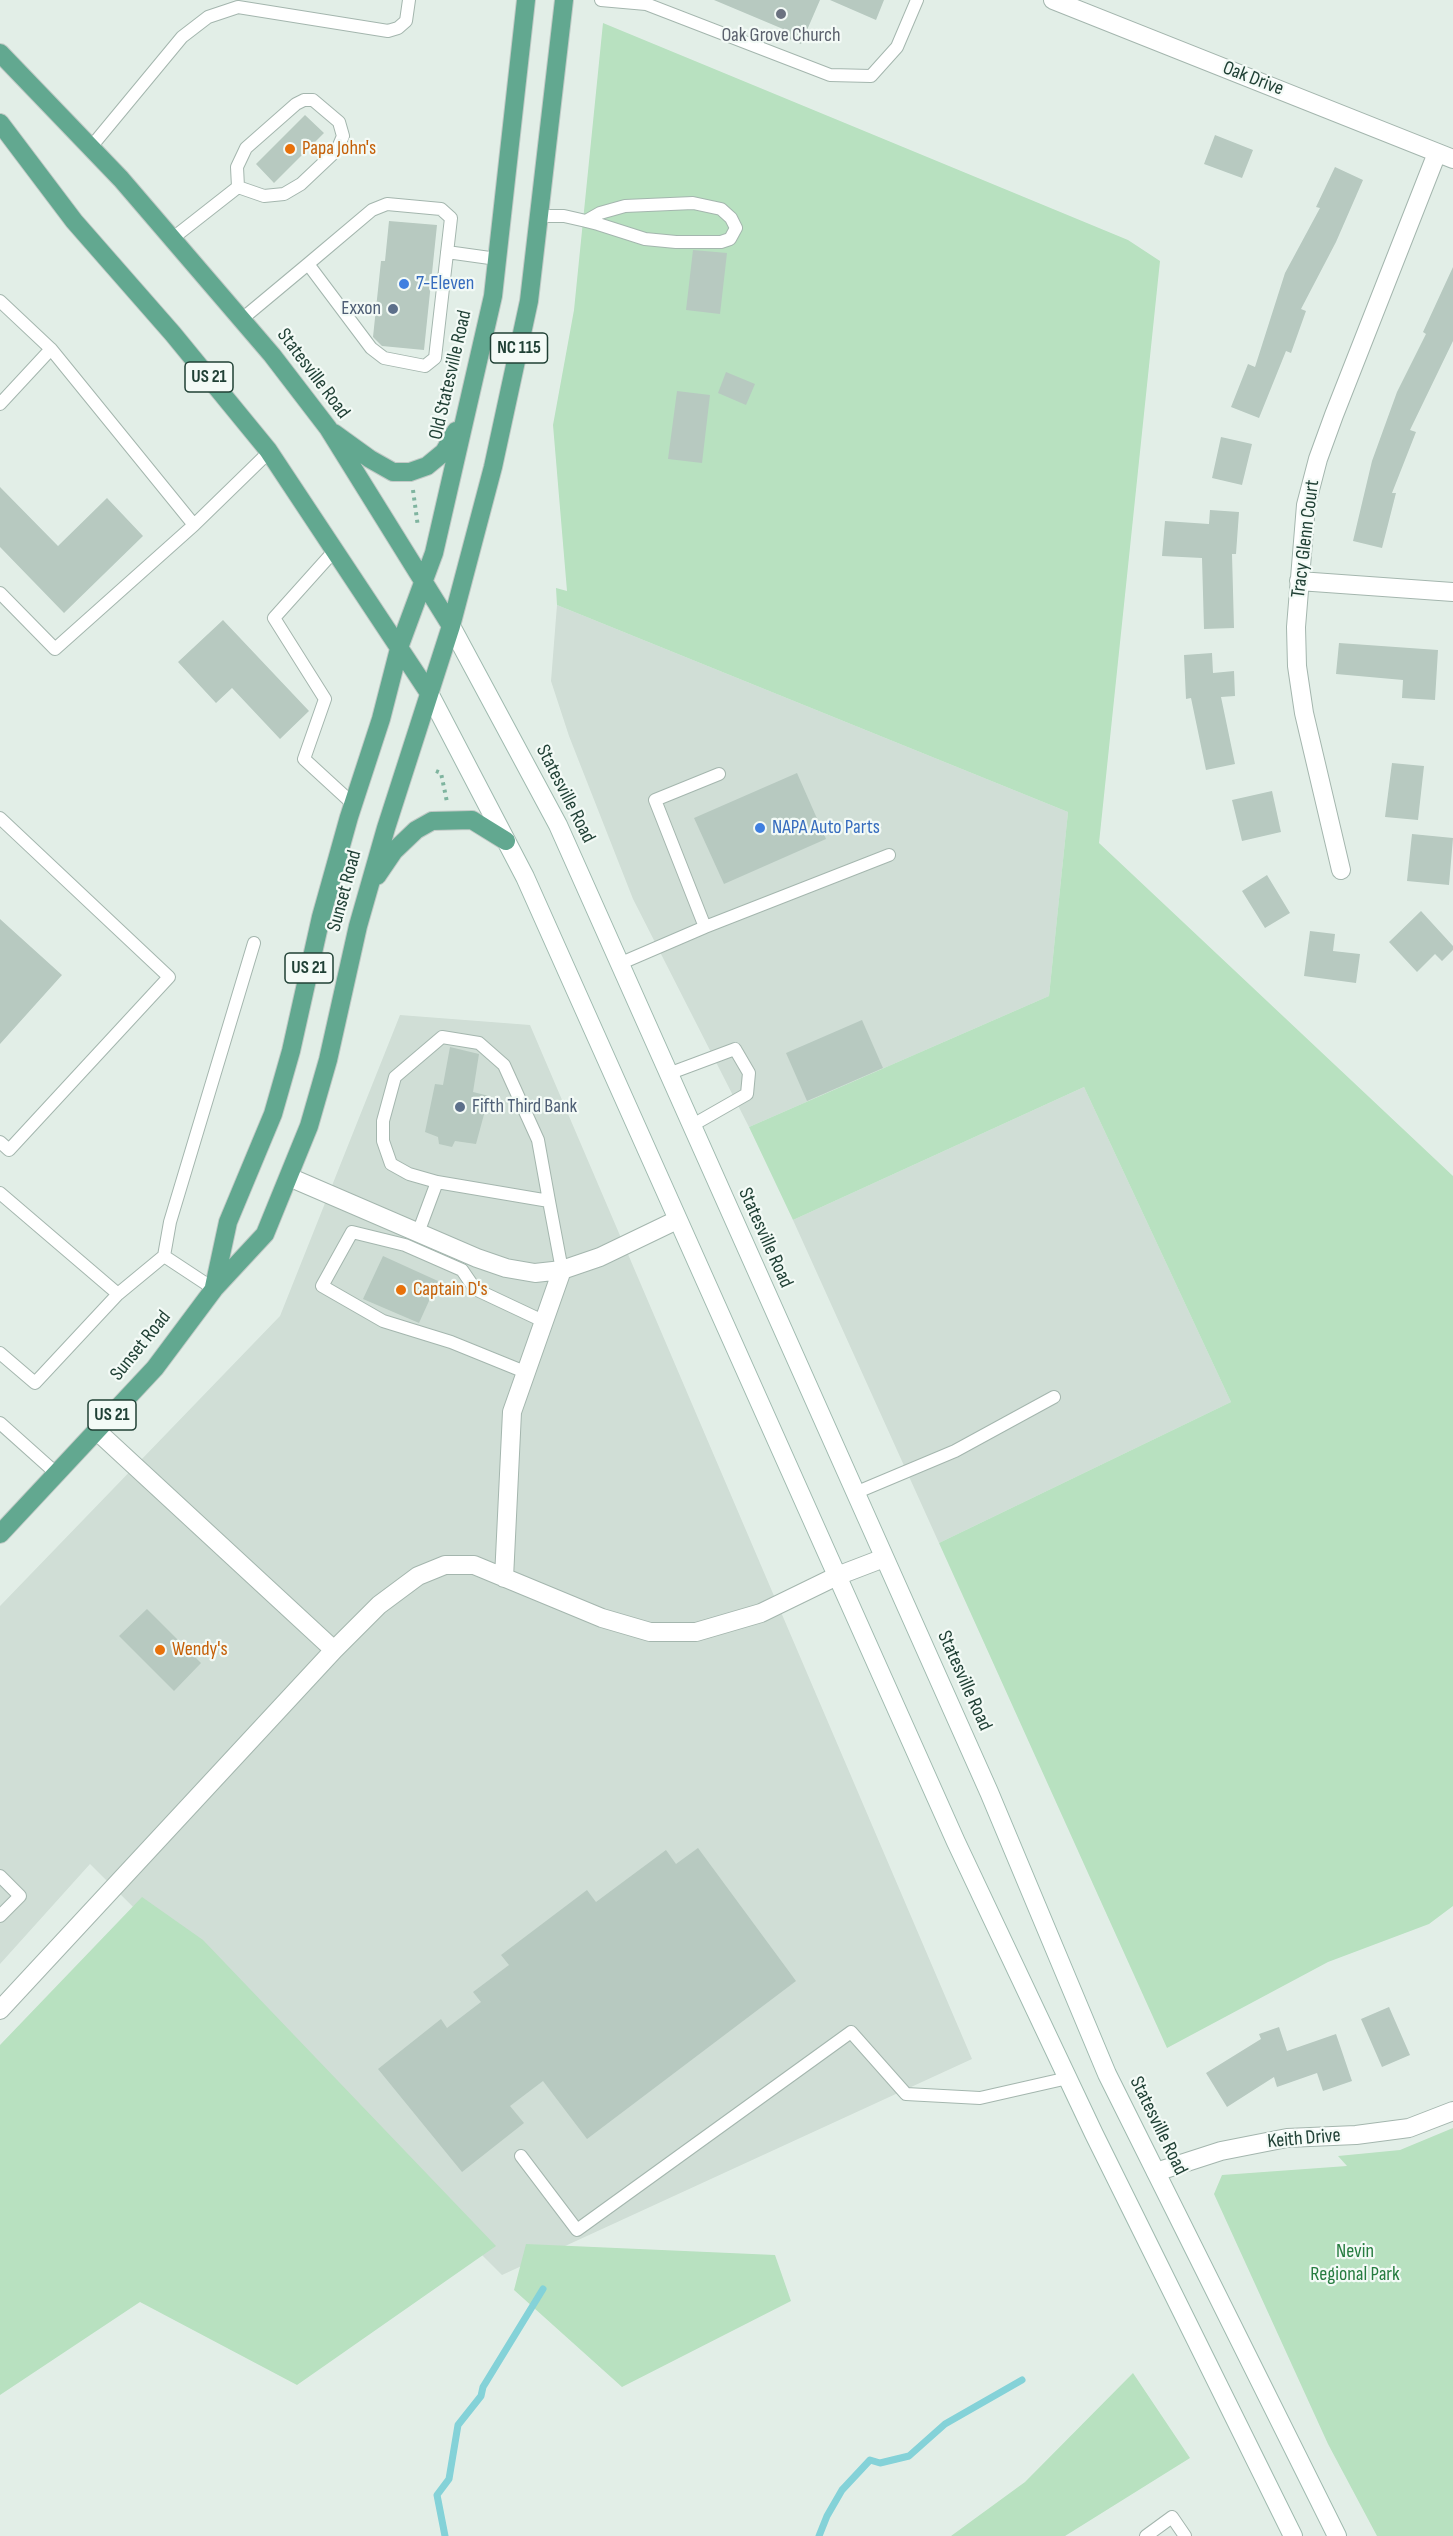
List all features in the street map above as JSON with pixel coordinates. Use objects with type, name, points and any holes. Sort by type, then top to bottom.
[{"type":"main road","name":"Old Statesville Road","points":[[400,645],[424,585],[493,296],[526,0]]},
{"type":"main road","name":"NC 115","points":[[451,626],[493,467],[529,301],[564,0]]},
{"type":"main road","name":"Oak Drive","points":[[1053,0],[1445,156]]},
{"type":"main road","name":"Statesville Road","points":[[0,53],[91,147],[173,238],[328,428],[451,626],[558,825],[988,1792],[1107,2074],[1336,2536]]},
{"type":"main road","name":"US 21","points":[[0,123],[74,221],[173,334],[269,452],[400,645]]},
{"type":"main road","name":"Tracy Glenn Court","points":[[1341,870],[1304,713],[1296,666],[1299,581],[1306,505],[1317,459],[1445,156]]},
{"type":"main road","points":[[328,428],[370,459],[393,472],[410,472],[427,466],[444,452],[466,414]]},
{"type":"main road","points":[[1299,581],[1453,592]]},
{"type":"main road","name":"Sunset Road","points":[[0,1534],[154,1368],[214,1288],[265,1234],[309,1126],[328,1060],[343,987],[368,890],[451,626]]},
{"type":"main road","points":[[400,645],[429,693],[525,878],[956,1842],[1068,2078],[1293,2536]]},
{"type":"main road","name":"Sunset Road","points":[[214,1288],[228,1222],[273,1114],[291,1051],[321,917],[353,804],[381,719],[400,645]]},
{"type":"main road","points":[[368,890],[394,851],[416,830],[432,821],[472,820],[506,841]]},
{"type":"main road","points":[[289,1177],[506,1268],[535,1273],[562,1270],[600,1257],[677,1220]]},
{"type":"main road","points":[[504,1578],[512,1412],[562,1270]]},
{"type":"main road","points":[[97,1431],[334,1650]]},
{"type":"main road","points":[[0,2010],[334,1650],[379,1605],[418,1576],[445,1565],[474,1565],[602,1618],[650,1632],[696,1632],[750,1616],[837,1576],[884,1558]]},
{"type":"main road","name":"Keith Drive","points":[[1156,2172],[1221,2151],[1287,2138],[1356,2135],[1409,2128],[1453,2110]]},
{"type":"lane","points":[[91,147],[182,38],[208,17],[238,7],[387,31],[398,28],[406,21],[409,0]]},
{"type":"lane","points":[[601,0],[646,4],[830,75],[871,76],[897,47],[917,0]]},
{"type":"lane","points":[[313,100],[339,122],[343,136],[337,150],[301,184],[284,194],[264,196],[238,187],[237,167],[246,148],[296,104],[313,100]]},
{"type":"lane","points":[[173,238],[238,187]]},
{"type":"lane","points":[[539,216],[564,216],[645,239],[676,242],[721,242],[730,239],[736,228],[731,218],[721,209],[693,203],[626,206],[600,213],[586,221]]},
{"type":"lane","points":[[242,320],[308,264],[372,210],[387,204],[441,209],[451,219],[435,358],[425,366],[384,358],[371,348],[308,264]]},
{"type":"lane","points":[[447,252],[497,260]]},
{"type":"lane","points":[[0,301],[51,349],[194,525]]},
{"type":"lane","points":[[0,404],[51,349]]},
{"type":"lane","points":[[0,593],[55,649],[194,525],[269,452]]},
{"type":"lane","points":[[335,550],[274,618],[325,699],[304,759],[353,804]]},
{"type":"lane","points":[[705,927],[655,800],[719,774]]},
{"type":"lane","points":[[0,818],[169,977],[9,1150],[0,1142]]},
{"type":"lane","points":[[619,964],[705,927],[889,855]]},
{"type":"lane","points":[[0,1353],[35,1383],[118,1294],[164,1256],[170,1222],[254,943]]},
{"type":"lane","points":[[549,1201],[437,1182],[409,1174],[391,1164],[383,1141],[383,1121],[395,1077],[442,1037],[480,1044],[504,1065],[538,1140],[562,1270]]},
{"type":"lane","points":[[668,1074],[735,1049],[749,1073],[747,1094],[691,1126]]},
{"type":"lane","points":[[418,1233],[437,1182]]},
{"type":"lane","points":[[0,1193],[118,1294]]},
{"type":"lane","points":[[525,1372],[451,1342],[383,1321],[322,1286],[352,1232],[405,1245],[462,1270],[476,1289],[543,1321]]},
{"type":"lane","points":[[164,1256],[214,1288]]},
{"type":"lane","points":[[855,1493],[955,1451],[1054,1397]]},
{"type":"lane","points":[[0,1424],[57,1474]]},
{"type":"lane","points":[[0,1876],[20,1896],[0,1916]]},
{"type":"lane","points":[[521,2156],[578,2230],[851,2032],[906,2094],[980,2098],[1068,2078]]},
{"type":"lane","points":[[1146,2536],[1172,2517],[1185,2536]]},
{"type":"path","points":[[412,482],[418,526],[413,532]]},
{"type":"path","points":[[446,769],[439,772],[449,809]]},
{"type":"shaded area","points":[[557,605],[1068,812],[1049,996],[749,1127],[633,899],[569,736],[551,681]]},
{"type":"shaded area","points":[[400,1015],[530,1025],[972,2059],[502,2275],[90,1864],[0,1964],[0,1606],[280,1316]]},
{"type":"shaded area","points":[[1084,1087],[1231,1402],[939,1543],[793,1220]]},
{"type":"green space","points":[[603,23],[1128,240],[1160,261],[1099,843],[1453,1176],[1453,1906],[1429,1924],[1328,1962],[1167,2048],[939,1543],[1231,1402],[1084,1087],[793,1220],[749,1127],[1049,996],[1068,812],[557,605],[556,588],[567,591],[553,425],[574,310]]},
{"type":"green space","points":[[142,1897],[203,1940],[496,2246],[297,2385],[140,2302],[0,2395],[0,2045]]},
{"type":"green space","name":"Nevin Regional Park","points":[[1453,2128],[1453,2536],[1377,2536],[1328,2444],[1214,2194],[1222,2175],[1347,2166],[1338,2156],[1400,2150]]},
{"type":"green space","points":[[526,2244],[775,2255],[791,2301],[622,2387],[514,2290]]},
{"type":"green space","points":[[1133,2373],[1190,2458],[1065,2536],[951,2536],[1025,2482]]},
{"type":"building","name":"Oak Grove Church","points":[[714,0],[820,0],[801,44],[780,35],[783,29]]},
{"type":"building","name":"Oak Grove Church","points":[[830,0],[884,0],[876,20]]},
{"type":"building","name":"Papa John's","points":[[305,115],[324,133],[274,183],[256,164]]},
{"type":"building","points":[[1215,135],[1253,150],[1242,178],[1204,164]]},
{"type":"building","points":[[1335,167],[1363,180],[1336,242],[1301,309],[1306,311],[1291,353],[1286,351],[1259,418],[1231,407],[1248,364],[1255,367],[1285,273],[1320,208],[1316,207]]},
{"type":"building","points":[[389,221],[437,225],[424,350],[382,346],[373,337],[381,261],[385,261]]},
{"type":"building","points":[[693,250],[727,253],[720,314],[686,310]]},
{"type":"building","points":[[1453,267],[1453,341],[1410,430],[1416,432],[1392,493],[1396,493],[1382,548],[1353,541],[1372,461],[1397,392],[1426,334],[1423,332]]},
{"type":"building","points":[[726,372],[755,384],[746,405],[718,393]]},
{"type":"building","points":[[677,391],[710,395],[702,463],[668,459]]},
{"type":"building","points":[[1221,437],[1252,444],[1242,485],[1212,478]]},
{"type":"building","points":[[0,487],[58,546],[107,498],[143,536],[64,613],[0,547]]},
{"type":"building","points":[[1210,510],[1239,512],[1236,554],[1232,554],[1234,628],[1204,629],[1202,558],[1162,556],[1165,521],[1209,524]]},
{"type":"building","points":[[223,620],[309,711],[280,739],[232,688],[216,703],[178,662]]},
{"type":"building","points":[[1339,643],[1438,650],[1435,700],[1402,698],[1403,680],[1336,674]]},
{"type":"building","points":[[1212,653],[1213,673],[1234,671],[1235,696],[1221,697],[1235,764],[1206,770],[1191,698],[1186,699],[1184,655]]},
{"type":"building","points":[[1392,763],[1424,766],[1418,820],[1385,817]]},
{"type":"building","name":"NAPA Auto Parts","points":[[797,773],[826,839],[724,884],[694,818]]},
{"type":"building","points":[[1272,791],[1281,832],[1242,841],[1232,800]]},
{"type":"building","points":[[1412,834],[1453,838],[1449,885],[1407,881]]},
{"type":"building","points":[[1267,875],[1290,913],[1265,928],[1242,891]]},
{"type":"building","points":[[1421,911],[1453,946],[1453,950],[1442,961],[1435,954],[1417,972],[1389,942]]},
{"type":"building","points":[[0,919],[62,975],[0,1044]]},
{"type":"building","points":[[1310,931],[1335,934],[1333,951],[1360,954],[1356,983],[1304,976]]},
{"type":"building","points":[[862,1020],[883,1068],[807,1101],[786,1053]]},
{"type":"building","points":[[450,1047],[479,1054],[473,1092],[489,1096],[476,1144],[455,1141],[452,1147],[439,1144],[438,1137],[425,1132],[435,1084],[443,1085]]},
{"type":"building","name":"Captain D's","points":[[383,1256],[438,1281],[419,1323],[363,1299]]},
{"type":"building","name":"Wendy's","points":[[147,1609],[201,1663],[174,1691],[119,1636]]},
{"type":"building","points":[[698,1848],[796,1981],[587,2139],[543,2081],[510,2106],[524,2123],[462,2172],[378,2069],[441,2019],[447,2028],[481,2002],[473,1992],[509,1965],[501,1955],[587,1890],[596,1902],[666,1850],[676,1864]]},
{"type":"building","points":[[1389,2007],[1410,2055],[1382,2067],[1361,2019]]},
{"type":"building","points":[[1279,2027],[1287,2051],[1336,2034],[1352,2081],[1323,2091],[1317,2073],[1277,2087],[1274,2077],[1227,2107],[1206,2073],[1261,2039],[1259,2034]]},
{"type":"waterway","points":[[445,2536],[437,2495],[449,2479],[458,2425],[481,2396],[483,2387],[543,2289]]},
{"type":"waterway","points":[[819,2536],[842,2490],[870,2460],[880,2463],[909,2456],[945,2424],[1022,2380]]},
{"type":"place","name":"Oak Grove Church","points":[[781,14]]},
{"type":"place","name":"Papa John's","points":[[290,149]]},
{"type":"place","name":"7-Eleven","points":[[404,284]]},
{"type":"place","name":"Exxon","points":[[393,309]]},
{"type":"place","name":"NAPA Auto Parts","points":[[760,828]]},
{"type":"place","name":"Fifth Third Bank","points":[[460,1107]]},
{"type":"place","name":"Captain D's","points":[[401,1290]]},
{"type":"place","name":"Wendy's","points":[[160,1650]]}]
